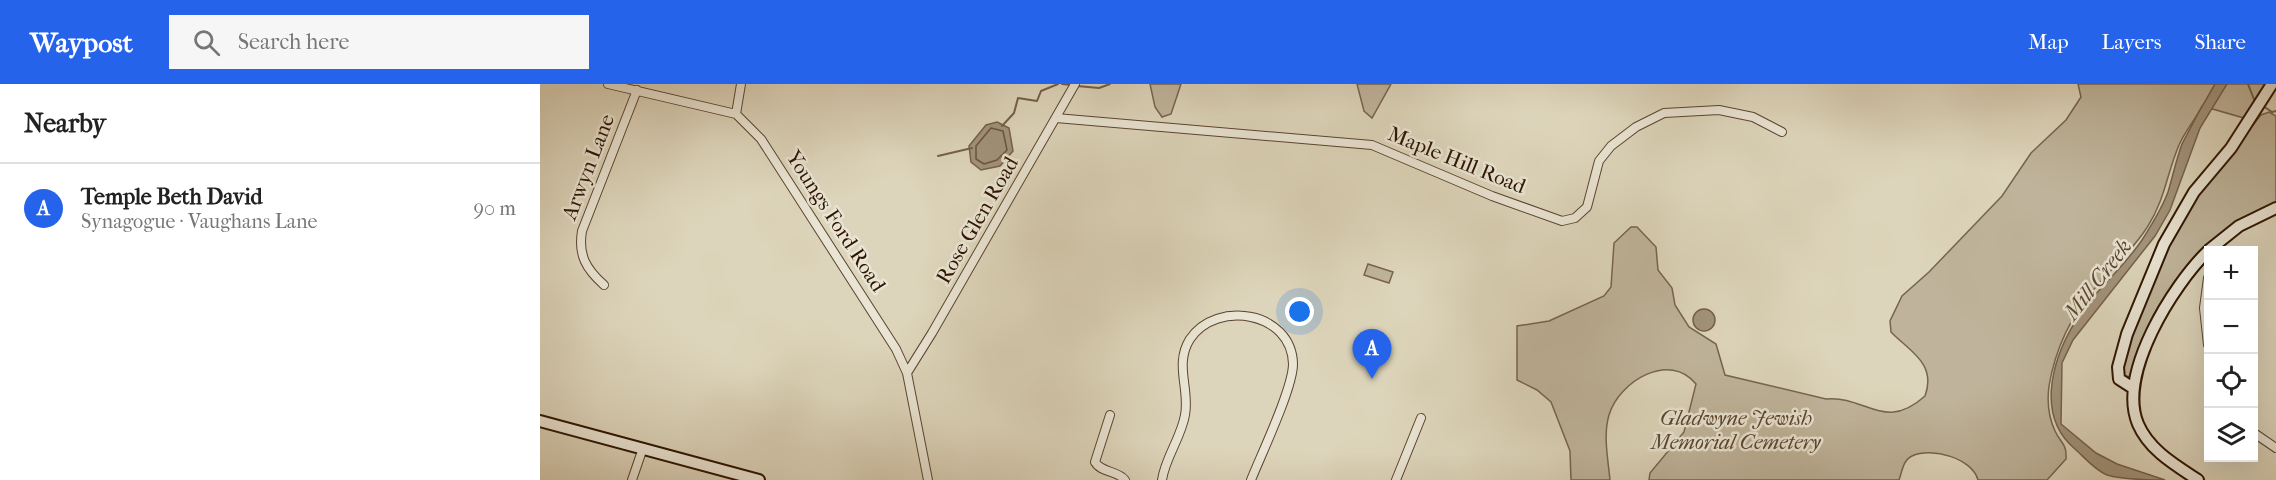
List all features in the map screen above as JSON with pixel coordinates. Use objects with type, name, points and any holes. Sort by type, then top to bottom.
[{"type":"main road","points":[[2133,388],[2119,379],[2118,368],[2127,334],[2150,276],[2185,207],[2231,148],[2272,84]]},
{"type":"main road","points":[[2216,246],[2239,226],[2276,208]]},
{"type":"main road","points":[[2198,480],[2162,454],[2142,432],[2133,406],[2133,388],[2143,354],[2164,313],[2191,271],[2204,257]]},
{"type":"main road","points":[[540,421],[759,480]]},
{"type":"street","name":"Youngs Ford Road","points":[[608,84],[735,114],[754,130],[892,343],[907,373],[928,480]]},
{"type":"street","points":[[735,114],[741,84]]},
{"type":"street","name":"Rose Glen Road","points":[[907,373],[1074,86]]},
{"type":"street","name":"Arwyn Lane","points":[[604,285],[583,261],[580,244],[582,231],[637,90]]},
{"type":"street","name":"Maple Hill Road","points":[[1056,118],[1372,145],[1492,196],[1562,221],[1575,218],[1587,207],[1599,161],[1611,146],[1664,112],[1719,110],[1753,117],[1782,132]]},
{"type":"street","points":[[1162,480],[1185,415],[1182,364],[1187,345],[1205,324],[1223,317],[1237,316],[1256,318],[1272,326],[1285,338],[1292,356],[1290,381],[1251,480]]},
{"type":"street","points":[[1110,415],[1095,462],[1101,469],[1122,476],[1125,480]]},
{"type":"street","points":[[1396,480],[1420,418]]},
{"type":"street","points":[[2258,437],[2276,448]]},
{"type":"street","points":[[632,480],[643,448]]},
{"type":"green space","points":[[1150,84],[1181,84],[1171,114],[1162,117],[1155,107]]},
{"type":"green space","points":[[1357,84],[1391,84],[1372,118],[1364,111]]},
{"type":"green space","name":"Gladwyne Jewish Memorial Cemetery","points":[[2078,84],[2265,84],[2244,118],[2202,106],[2179,145],[2162,196],[2148,226],[2086,299],[2071,322],[2055,359],[2048,392],[2051,421],[2065,447],[2066,459],[2047,480],[1978,480],[1974,472],[1960,460],[1930,453],[1909,458],[1903,466],[1899,480],[1649,480],[1650,473],[1684,432],[1696,384],[1685,374],[1673,370],[1660,370],[1646,374],[1623,391],[1609,415],[1606,447],[1610,480],[1571,480],[1570,451],[1551,402],[1537,390],[1517,380],[1517,326],[1549,321],[1604,296],[1611,287],[1614,243],[1631,227],[1637,227],[1656,247],[1658,270],[1672,288],[1675,305],[1689,327],[1716,344],[1725,375],[1826,399],[1853,402],[1875,410],[1898,412],[1911,407],[1925,396],[1928,385],[1924,366],[1913,352],[1891,332],[1890,321],[1902,296],[1929,272],[2002,196],[2031,153],[2066,120],[2081,97]]},
{"type":"green space","points":[[2269,112],[2276,116],[2276,205],[2230,228],[2216,246],[2204,246],[2204,262],[2150,332],[2130,377],[2122,375],[2123,357],[2175,230],[2195,196],[2261,115]]},
{"type":"green space","points":[[1368,264],[1393,272],[1389,283],[1364,275]]},
{"type":"water","points":[[2215,84],[2227,84],[2200,128],[2170,210],[2155,236],[2073,340],[2062,363],[2061,424],[2096,453],[2117,464],[2165,480],[2114,477],[2094,467],[2062,435],[2054,418],[2051,401],[2056,364],[2071,329],[2081,313],[2135,250],[2156,217],[2168,192],[2182,144]]},
{"type":"water","points":[[997,122],[1009,128],[1013,151],[1000,166],[981,170],[971,162],[969,146],[986,125]]},
{"type":"water","points":[[1704,309],[1712,312],[1715,320],[1712,328],[1704,331],[1696,328],[1693,320],[1696,312]]},
{"type":"waterway","points":[[1002,126],[1014,113],[1018,98],[1037,101],[1041,91],[1058,84]]},
{"type":"waterway","points":[[1062,84],[1071,85]]},
{"type":"waterway","points":[[1077,86],[1099,88],[1110,84]]},
{"type":"waterway","points":[[2248,84],[2255,102]]},
{"type":"waterway","points":[[2263,106],[2272,112],[2276,111]]},
{"type":"waterway","points":[[938,156],[972,148]]},
{"type":"place","name":"Temple Beth David","points":[[1372,379]]},
{"type":"water label","name":"Mill Creek","points":[[2097,279]]}]
